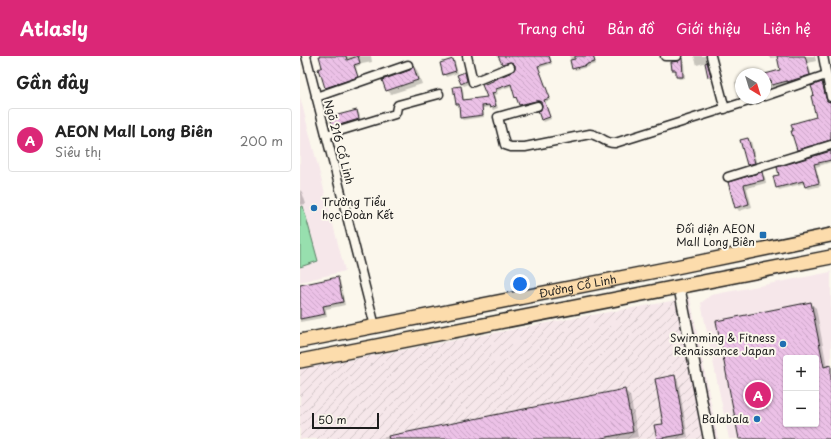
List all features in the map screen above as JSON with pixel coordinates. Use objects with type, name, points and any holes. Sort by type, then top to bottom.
[{"type":"main road","name":"Đường Cổ Linh","points":[[300,341],[831,235]]},
{"type":"main road","name":"Đường Cổ Linh","points":[[300,361],[831,257]]},
{"type":"street","name":"Ngõ 216 Cổ Linh","points":[[306,56],[375,326]]},
{"type":"street","points":[[467,56],[473,82],[510,67]]},
{"type":"street","points":[[665,56],[677,56]]},
{"type":"street","points":[[711,56],[725,109]]},
{"type":"street","points":[[823,56],[831,97]]},
{"type":"street","points":[[316,97],[408,65]]},
{"type":"street","points":[[771,94],[826,75]]},
{"type":"street","points":[[326,135],[395,114],[398,105],[440,94]]},
{"type":"street","points":[[537,106],[498,117],[505,145],[511,147],[525,147],[590,134],[595,135],[607,142],[615,143],[740,104]]},
{"type":"street","points":[[728,177],[831,145]]},
{"type":"street","points":[[679,286],[709,439]]},
{"type":"shaded area","name":"Trường Tiểu học Đoàn Kết","points":[[300,97],[345,271],[300,282]]},
{"type":"shaded area","points":[[831,272],[831,439],[729,439],[701,303],[711,295]]},
{"type":"shaded area","points":[[690,297],[718,439],[300,439],[300,369]]},
{"type":"green space","points":[[303,206],[318,261],[300,267],[300,207]]},
{"type":"building","points":[[319,56],[346,56],[347,60],[358,56],[360,63],[354,65],[358,77],[325,88],[318,69],[322,67]]},
{"type":"building","points":[[498,56],[549,56],[551,62],[538,66],[550,98],[544,100],[550,117],[541,120],[538,111],[541,110],[542,105],[539,101],[519,105],[516,97],[515,98],[511,84],[496,89],[496,92],[492,93],[496,106],[490,108],[489,105],[482,106],[483,115],[460,118],[459,104],[456,104],[453,87],[461,86],[463,100],[487,97],[482,85],[512,72],[515,68],[515,65],[511,62],[502,64]]},
{"type":"building","points":[[575,56],[593,56],[595,62],[572,69],[570,60],[575,59]]},
{"type":"building","points":[[777,56],[805,56],[810,75],[772,85],[771,72],[780,70]]},
{"type":"building","points":[[682,58],[683,77],[676,77],[676,70],[672,70],[671,62],[679,61]]},
{"type":"building","points":[[453,59],[456,71],[443,75],[440,63]]},
{"type":"building","points":[[707,62],[711,76],[708,77],[705,63]]},
{"type":"building","points":[[413,65],[418,80],[386,91],[382,80],[410,70]]},
{"type":"building","points":[[465,72],[467,81],[461,84],[457,75]]},
{"type":"building","points":[[822,82],[827,101],[831,102],[831,140],[797,150],[791,131],[793,131],[791,124],[816,117],[811,96],[814,95],[811,86]]},
{"type":"building","points":[[357,110],[359,119],[333,127],[330,117]]},
{"type":"building","points":[[748,138],[755,163],[747,165],[740,140]]},
{"type":"building","points":[[831,151],[831,160],[814,164],[819,183],[805,187],[803,181],[776,188],[773,176],[779,175],[777,167]]},
{"type":"building","points":[[762,172],[764,180],[744,185],[749,204],[735,208],[728,182]]},
{"type":"building","points":[[338,277],[343,302],[323,306],[325,314],[300,319],[300,285]]},
{"type":"building","points":[[811,302],[824,367],[831,365],[831,439],[739,439],[716,321]]},
{"type":"building","points":[[675,375],[685,434],[657,439],[654,425],[663,424],[655,379]]},
{"type":"building","points":[[625,389],[633,432],[597,439],[389,439],[388,436]]},
{"type":"place","name":"Trường Tiểu học Đoàn Kết","points":[[314,208]]},
{"type":"place","name":"Đối diện AEON Mall Long Biên","points":[[763,235]]},
{"type":"place","name":"Swimming & Fitness Renaissance Japan","points":[[783,344]]},
{"type":"place","name":"AEON Mall Long Biên","points":[[758,395]]},
{"type":"place","name":"Balabala","points":[[757,419]]}]
